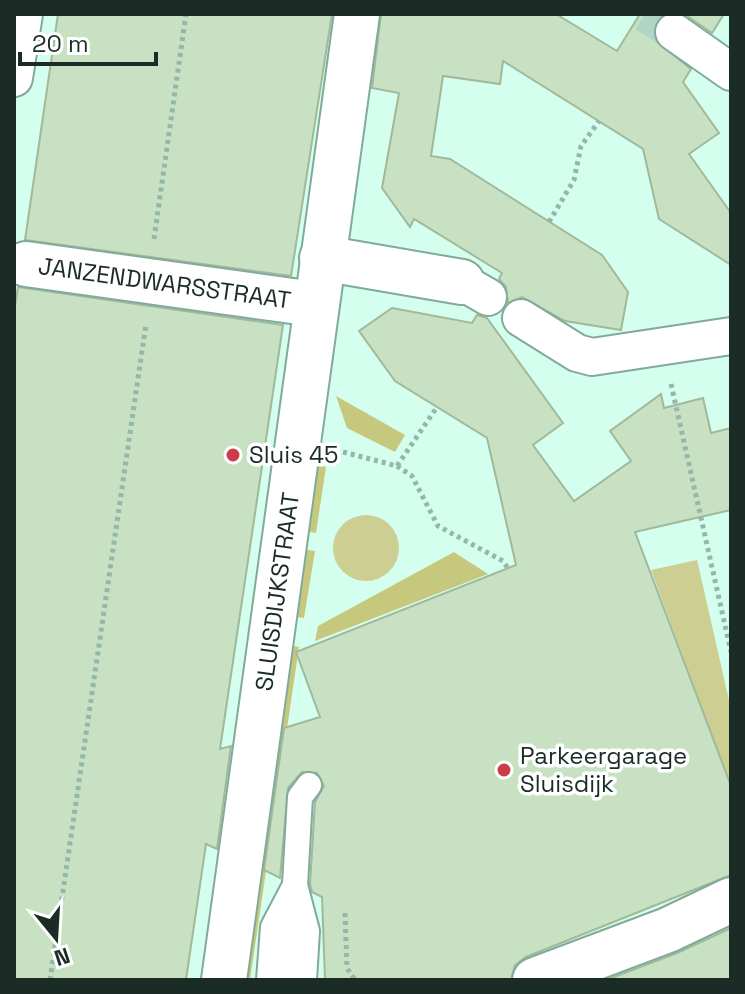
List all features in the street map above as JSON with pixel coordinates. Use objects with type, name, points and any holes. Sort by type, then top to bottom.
[{"type":"street","points":[[14,78],[24,14]]},
{"type":"street","name":"SLUISDIJKSTRAAT","points":[[224,980],[300,440],[314,304],[357,14]]},
{"type":"street","points":[[674,32],[731,72]]},
{"type":"street","points":[[322,258],[475,290]]},
{"type":"street","name":"JANZENDWARSSTRAAT","points":[[20,263],[314,304]]},
{"type":"street","points":[[521,318],[577,353],[592,357],[731,336]]},
{"type":"street","points":[[535,980],[668,930],[731,900]]},
{"type":"lane","points":[[286,980],[300,797],[309,785]]},
{"type":"lane","points":[[269,980],[273,927],[295,885]]},
{"type":"lane","points":[[295,885],[307,931],[304,980]]},
{"type":"path","points":[[50,980],[150,302],[148,281],[186,14]]},
{"type":"path","points":[[549,222],[574,180],[581,146],[599,121]]},
{"type":"path","points":[[662,347],[731,652]]},
{"type":"path","points":[[397,466],[437,407]]},
{"type":"path","points":[[300,440],[397,466],[412,476],[438,526],[503,561],[509,570]]},
{"type":"path","points":[[345,913],[347,968],[355,980]]},
{"type":"green space","points":[[336,396],[405,435],[395,452],[347,428]]},
{"type":"green space","points":[[314,465],[326,467],[316,533],[304,531]]},
{"type":"green space","points":[[366,515],[389,525],[399,548],[389,571],[366,581],[343,571],[333,548],[343,525]]},
{"type":"green space","points":[[301,549],[315,551],[304,618],[290,616]]},
{"type":"green space","points":[[454,552],[488,574],[315,641],[318,626]]},
{"type":"green space","points":[[697,560],[731,709],[731,787],[651,570]]},
{"type":"green space","points":[[286,645],[299,647],[250,980],[236,980]]},
{"type":"building","points":[[58,14],[332,14],[291,276],[25,240]]},
{"type":"building","points":[[381,14],[556,14],[617,51],[640,14],[664,14],[653,29],[655,40],[691,69],[683,82],[719,133],[689,154],[731,213],[731,265],[659,219],[643,149],[503,61],[500,84],[443,76],[431,156],[450,159],[602,255],[628,292],[621,330],[565,321],[522,297],[508,303],[506,287],[499,279],[502,273],[414,219],[410,227],[382,188],[399,93],[372,88]]},
{"type":"building","points":[[684,14],[724,14],[712,33]]},
{"type":"building","points":[[18,287],[283,325],[220,749],[231,746],[217,849],[206,844],[186,980],[14,980],[14,312]]},
{"type":"building","name":"Parkeergarage Sluisdijk","points":[[392,308],[472,323],[477,315],[487,318],[563,423],[533,445],[574,501],[631,461],[610,431],[661,394],[664,408],[703,398],[711,433],[731,428],[731,510],[635,532],[731,786],[731,875],[526,957],[515,965],[511,980],[325,980],[322,897],[312,892],[310,884],[315,802],[324,786],[317,773],[302,772],[288,788],[280,878],[264,870],[284,728],[320,717],[296,652],[516,565],[487,438],[395,381],[359,331]]},
{"type":"building","points":[[731,928],[731,980],[606,980],[677,953]]},
{"type":"tunnel","points":[[645,14],[674,32]]},
{"type":"place","name":"Sluis 45","points":[[233,455]]},
{"type":"place","name":"Parkeergarage Sluisdijk","points":[[504,770]]}]
